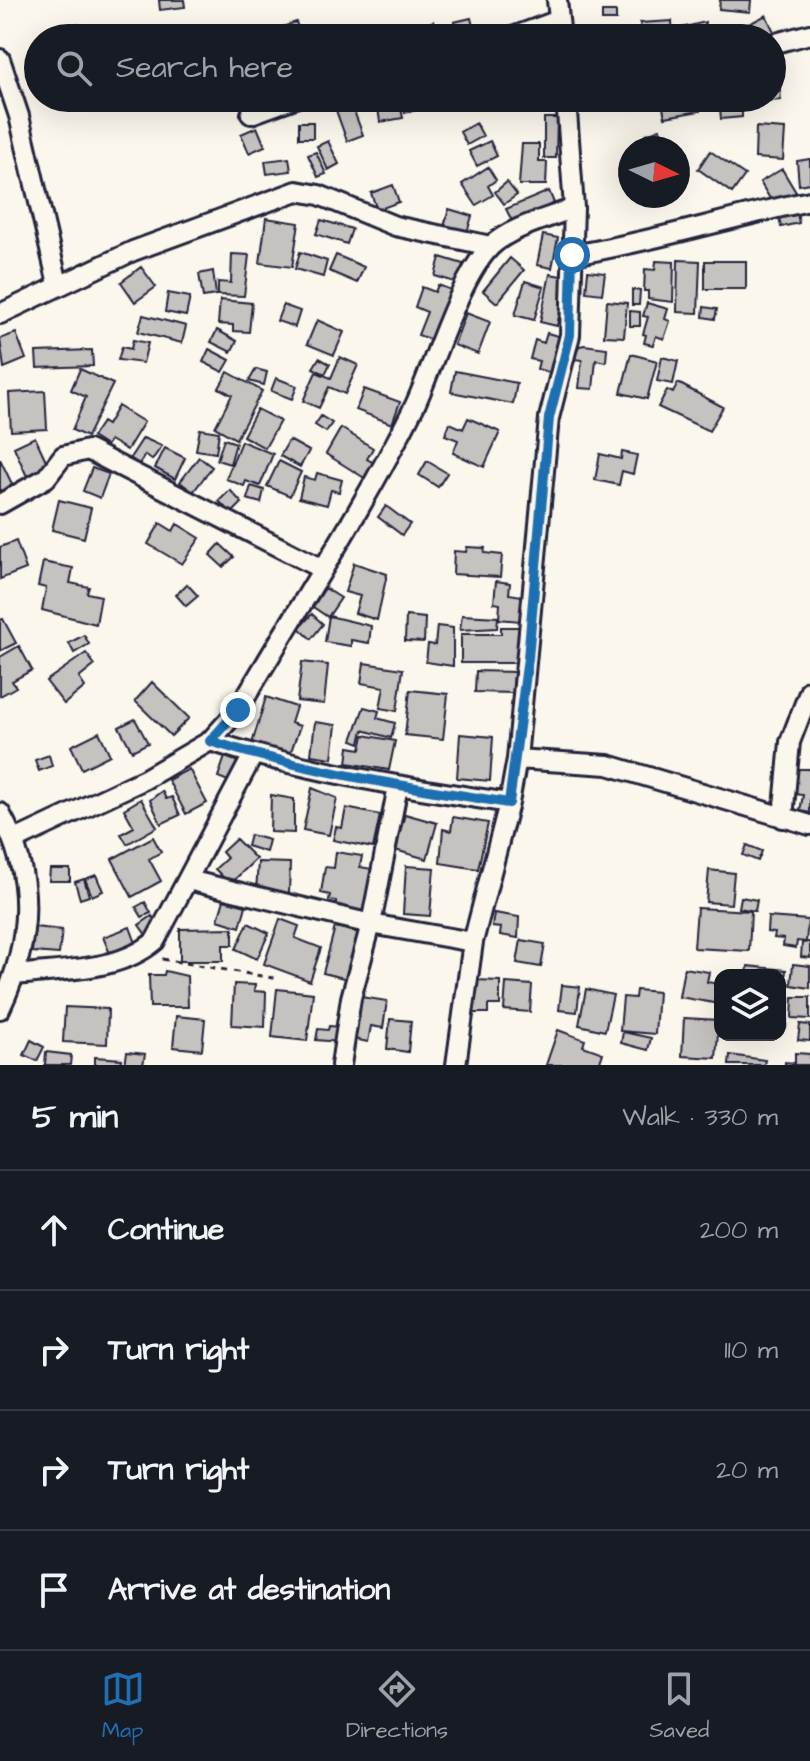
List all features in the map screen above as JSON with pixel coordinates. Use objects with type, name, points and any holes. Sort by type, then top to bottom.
[{"type":"street","points":[[557,0],[559,24]]},
{"type":"street","points":[[786,40],[810,34]]},
{"type":"street","points":[[0,59],[19,116],[58,284]]},
{"type":"street","points":[[251,114],[256,112]]},
{"type":"street","points":[[456,1065],[473,942],[509,803],[517,759],[549,418],[570,335],[574,208],[567,112]]},
{"type":"street","points":[[0,314],[133,251],[297,191],[319,195],[395,226],[491,246]]},
{"type":"street","points":[[572,255],[664,238],[735,216],[810,201]]},
{"type":"street","points":[[15,840],[145,779],[210,741],[238,710],[403,427],[460,296],[491,246],[520,230],[574,208]]},
{"type":"street","points":[[0,504],[46,478],[63,456],[88,450],[322,569]]},
{"type":"street","points":[[783,818],[790,742],[810,690]]},
{"type":"street","points":[[210,741],[287,765],[509,803]]},
{"type":"street","points":[[16,975],[106,964],[138,955],[155,941],[253,755]]},
{"type":"street","points":[[517,759],[608,765],[810,825]]},
{"type":"street","points":[[341,1065],[351,998],[371,924],[398,786]]},
{"type":"street","points":[[0,813],[15,840],[25,877],[26,918],[16,975],[0,1009]]},
{"type":"street","points":[[188,880],[371,924],[473,942]]},
{"type":"path","points":[[138,955],[279,979]]},
{"type":"building","points":[[159,0],[184,0],[185,7],[160,10]]},
{"type":"building","points":[[720,0],[751,0],[750,12],[719,9]]},
{"type":"building","points":[[602,12],[616,12],[616,20],[602,20]]},
{"type":"building","points":[[766,15],[770,24],[749,24]]},
{"type":"building","points":[[471,18],[472,24],[455,24]]},
{"type":"building","points":[[672,21],[672,24],[640,24]]},
{"type":"building","points":[[337,112],[354,112],[363,135],[347,141]]},
{"type":"building","points":[[379,112],[402,112],[403,118],[380,122]]},
{"type":"building","points":[[664,112],[694,112],[665,117]]},
{"type":"building","points":[[720,112],[742,112],[742,117],[721,119]]},
{"type":"building","points":[[544,118],[557,118],[556,158],[544,158]]},
{"type":"building","points":[[299,122],[313,122],[313,138],[299,138]]},
{"type":"building","points":[[476,123],[483,136],[467,145],[460,132]]},
{"type":"building","points":[[257,127],[265,146],[249,153],[241,134]]},
{"type":"building","points":[[756,127],[785,129],[783,160],[755,158]]},
{"type":"building","points":[[660,129],[663,136],[647,136]]},
{"type":"building","points":[[328,141],[339,164],[328,170],[317,146]]},
{"type":"building","points":[[490,141],[497,156],[477,166],[469,151]]},
{"type":"building","points":[[522,144],[539,144],[539,162],[547,162],[546,185],[519,185]]},
{"type":"building","points":[[710,151],[745,175],[732,193],[698,169]]},
{"type":"building","points":[[316,152],[326,174],[318,177],[308,155]]},
{"type":"building","points":[[289,158],[291,171],[267,174],[265,161]]},
{"type":"building","points":[[810,159],[810,183],[799,185],[797,161]]},
{"type":"building","points":[[488,167],[496,180],[488,186],[493,195],[476,205],[462,184]]},
{"type":"building","points":[[782,169],[797,194],[775,207],[760,182]]},
{"type":"building","points":[[507,182],[517,195],[504,204],[495,192]]},
{"type":"building","points":[[393,185],[399,202],[377,210],[371,193]]},
{"type":"building","points":[[549,191],[554,203],[513,223],[506,209]]},
{"type":"building","points":[[449,209],[472,216],[466,236],[443,230]]},
{"type":"building","points":[[797,213],[799,223],[781,227],[779,218]]},
{"type":"building","points":[[266,218],[299,223],[292,267],[260,263]]},
{"type":"building","points":[[321,220],[352,229],[347,244],[316,234]]},
{"type":"building","points":[[543,235],[558,238],[552,268],[537,265]]},
{"type":"building","points":[[300,252],[327,261],[323,277],[295,269]]},
{"type":"building","points":[[232,254],[249,255],[244,296],[218,295],[218,282],[231,283]]},
{"type":"building","points":[[336,255],[364,267],[357,283],[329,271]]},
{"type":"building","points":[[440,257],[463,264],[458,283],[435,276]]},
{"type":"building","points":[[510,258],[524,270],[497,303],[483,291]]},
{"type":"building","points":[[678,260],[700,261],[698,313],[677,312]]},
{"type":"building","points":[[656,261],[674,262],[673,302],[648,299],[648,291],[644,291],[645,269],[655,270]]},
{"type":"building","points":[[705,261],[746,261],[746,289],[705,289]]},
{"type":"building","points":[[141,267],[156,287],[135,302],[121,282]]},
{"type":"building","points":[[213,271],[216,295],[203,297],[199,274]]},
{"type":"building","points":[[588,271],[605,273],[602,294],[586,292]]},
{"type":"building","points":[[550,274],[567,277],[557,326],[540,322]]},
{"type":"building","points":[[525,281],[544,287],[534,320],[515,315]]},
{"type":"building","points":[[438,285],[454,291],[435,341],[418,335],[427,312],[415,307],[422,287],[435,292]]},
{"type":"building","points":[[632,290],[640,290],[639,305],[632,305]]},
{"type":"building","points":[[168,293],[190,297],[186,316],[165,312]]},
{"type":"building","points":[[220,300],[252,303],[249,332],[233,331],[233,325],[218,324]]},
{"type":"building","points":[[607,301],[627,303],[624,337],[604,336]]},
{"type":"building","points":[[647,303],[668,309],[665,319],[670,321],[664,339],[656,336],[653,345],[644,343],[648,317],[643,316]]},
{"type":"building","points":[[283,305],[300,311],[295,327],[277,321]]},
{"type":"building","points":[[704,307],[717,309],[715,319],[703,317]]},
{"type":"building","points":[[630,311],[640,312],[640,326],[630,326]]},
{"type":"building","points":[[466,313],[490,322],[478,354],[454,345]]},
{"type":"building","points":[[143,315],[186,326],[182,343],[138,332]]},
{"type":"building","points":[[317,320],[344,332],[334,355],[307,344]]},
{"type":"building","points":[[217,330],[237,341],[231,352],[211,342]]},
{"type":"building","points":[[16,333],[26,359],[4,368],[0,339]]},
{"type":"building","points":[[547,333],[562,337],[552,373],[537,369],[539,361],[530,359],[535,340],[544,343]]},
{"type":"building","points":[[133,340],[148,343],[143,363],[118,360],[122,347],[131,349]]},
{"type":"building","points":[[576,347],[607,348],[606,362],[596,360],[593,389],[579,388],[582,360],[574,359]]},
{"type":"building","points":[[209,349],[230,360],[223,372],[203,362]]},
{"type":"building","points":[[92,350],[93,366],[37,368],[36,352]]},
{"type":"building","points":[[631,354],[657,361],[647,399],[621,393]]},
{"type":"building","points":[[340,357],[358,365],[345,394],[329,387],[319,408],[303,401],[316,372],[331,378]]},
{"type":"building","points":[[662,357],[678,361],[673,384],[657,381]]},
{"type":"building","points":[[319,358],[330,364],[325,374],[313,368]]},
{"type":"building","points":[[80,369],[113,384],[87,437],[72,430],[86,397],[71,390]]},
{"type":"building","points":[[256,369],[267,372],[264,385],[249,381]]},
{"type":"building","points":[[455,371],[517,383],[513,404],[451,392]]},
{"type":"building","points":[[228,372],[262,391],[236,439],[215,427],[232,395],[219,388]]},
{"type":"building","points":[[276,378],[297,386],[292,399],[271,391]]},
{"type":"building","points":[[678,383],[723,407],[709,431],[658,407],[667,390],[673,393]]},
{"type":"building","points":[[364,389],[400,402],[392,424],[356,410]]},
{"type":"building","points":[[45,391],[47,429],[11,431],[9,393]]},
{"type":"building","points":[[118,406],[144,422],[127,450],[110,440],[106,446],[92,437],[102,422],[107,425]]},
{"type":"building","points":[[257,409],[280,421],[265,448],[243,436]]},
{"type":"building","points":[[321,416],[332,423],[326,432],[315,425]]},
{"type":"building","points":[[468,418],[500,432],[484,467],[453,453],[458,440],[445,435],[450,423],[463,429]]},
{"type":"building","points":[[341,428],[373,448],[367,459],[376,464],[366,479],[326,454]]},
{"type":"building","points":[[200,429],[219,432],[216,453],[196,450]]},
{"type":"building","points":[[35,437],[50,469],[28,479],[14,447]]},
{"type":"building","points":[[143,438],[162,446],[152,460],[145,455],[139,464],[130,458]]},
{"type":"building","points":[[224,439],[236,443],[230,464],[217,460]]},
{"type":"building","points":[[289,440],[309,451],[300,467],[280,456]]},
{"type":"building","points":[[241,441],[273,454],[260,486],[246,481],[244,486],[226,479]]},
{"type":"building","points":[[165,448],[185,458],[175,479],[155,468]]},
{"type":"building","points":[[622,452],[637,455],[633,474],[622,471],[619,485],[595,480],[600,454],[621,459]]},
{"type":"building","points":[[199,457],[212,467],[193,492],[180,482]]},
{"type":"building","points":[[0,459],[13,486],[0,493]]},
{"type":"building","points":[[279,461],[301,472],[290,496],[267,486]]},
{"type":"building","points":[[427,461],[447,473],[438,487],[419,475]]},
{"type":"building","points":[[92,468],[109,474],[100,498],[83,491]]},
{"type":"building","points":[[317,473],[342,480],[339,492],[331,490],[327,505],[299,498],[304,477],[315,480]]},
{"type":"building","points":[[251,486],[264,490],[261,503],[247,499]]},
{"type":"building","points":[[230,490],[242,503],[231,514],[219,501]]},
{"type":"building","points":[[59,500],[91,508],[84,538],[52,530]]},
{"type":"building","points":[[386,506],[410,524],[402,535],[378,517]]},
{"type":"building","points":[[160,523],[173,531],[177,524],[200,538],[182,564],[148,544]]},
{"type":"building","points":[[16,541],[26,569],[0,579],[0,547]]},
{"type":"building","points":[[220,544],[234,557],[223,567],[210,555]]},
{"type":"building","points":[[467,547],[485,548],[484,553],[502,555],[500,577],[453,574],[454,551],[466,552]]},
{"type":"building","points":[[43,562],[73,568],[70,583],[89,587],[87,593],[101,596],[96,624],[42,610],[46,588],[38,586]]},
{"type":"building","points":[[354,563],[387,574],[377,620],[355,613],[360,596],[345,592]]},
{"type":"building","points":[[496,581],[510,583],[509,594],[522,596],[520,621],[499,619],[500,604],[494,603]]},
{"type":"building","points":[[187,584],[198,596],[186,606],[176,595]]},
{"type":"building","points":[[325,588],[341,598],[328,617],[313,607]]},
{"type":"building","points":[[312,614],[323,624],[311,639],[299,628]]},
{"type":"building","points":[[462,615],[498,617],[497,628],[460,630]]},
{"type":"building","points":[[329,616],[371,626],[369,643],[351,640],[351,646],[325,642]]},
{"type":"building","points":[[406,616],[425,618],[424,642],[405,641]]},
{"type":"building","points":[[3,619],[16,643],[0,651],[0,620]]},
{"type":"building","points":[[437,626],[453,628],[453,666],[426,662],[428,644],[435,645]]},
{"type":"building","points":[[501,627],[524,627],[520,663],[461,663],[461,634],[501,634]]},
{"type":"building","points":[[84,635],[89,644],[74,653],[69,643]]},
{"type":"building","points":[[19,646],[32,670],[12,681],[16,687],[0,696],[0,657]]},
{"type":"building","points":[[86,653],[95,665],[79,678],[85,687],[64,704],[46,681]]},
{"type":"building","points":[[302,662],[328,665],[324,704],[297,701]]},
{"type":"building","points":[[364,663],[403,669],[397,711],[380,708],[384,687],[361,683]]},
{"type":"building","points":[[476,671],[514,672],[513,693],[475,692]]},
{"type":"building","points":[[152,682],[189,718],[171,736],[135,701]]},
{"type":"building","points":[[410,690],[448,694],[443,739],[405,735]]},
{"type":"building","points":[[266,697],[296,707],[291,723],[300,726],[288,760],[251,747]]},
{"type":"building","points":[[364,707],[379,711],[377,718],[395,723],[391,738],[363,730],[360,743],[352,740]]},
{"type":"building","points":[[135,719],[148,743],[132,751],[119,727]]},
{"type":"building","points":[[315,722],[336,725],[332,758],[311,755]]},
{"type":"building","points":[[99,732],[110,755],[82,769],[71,746]]},
{"type":"building","points":[[460,734],[493,737],[490,781],[457,778]]},
{"type":"building","points":[[364,735],[395,741],[389,770],[347,763],[349,747],[361,749]]},
{"type":"building","points":[[49,755],[52,766],[39,771],[35,760]]},
{"type":"building","points":[[225,757],[241,763],[233,783],[218,777]]},
{"type":"building","points":[[189,769],[207,803],[186,814],[168,780]]},
{"type":"building","points":[[798,769],[810,769],[810,813],[800,811],[803,795],[794,794]]},
{"type":"building","points":[[312,788],[337,798],[329,835],[303,830]]},
{"type":"building","points":[[162,791],[166,799],[172,797],[180,815],[161,824],[150,800]]},
{"type":"building","points":[[271,795],[294,799],[294,833],[270,832]]},
{"type":"building","points":[[141,799],[157,827],[127,844],[121,834],[134,827],[124,809]]},
{"type":"building","points":[[346,808],[380,815],[373,848],[333,840],[336,827],[342,828]]},
{"type":"building","points":[[405,814],[437,823],[427,859],[395,850]]},
{"type":"building","points":[[453,817],[488,823],[478,869],[440,863],[443,829],[451,831]]},
{"type":"building","points":[[250,835],[269,840],[266,852],[247,846]]},
{"type":"building","points":[[153,837],[161,852],[149,859],[161,881],[132,897],[112,859]]},
{"type":"building","points":[[236,839],[256,859],[230,884],[215,869],[227,858],[222,852]]},
{"type":"building","points":[[747,845],[762,851],[758,861],[743,855]]},
{"type":"building","points":[[336,852],[362,856],[360,867],[372,869],[365,912],[336,907],[336,901],[329,900],[330,895],[321,893],[325,867],[334,868]]},
{"type":"building","points":[[258,862],[290,863],[289,893],[256,892]]},
{"type":"building","points":[[406,866],[434,868],[430,916],[403,914]]},
{"type":"building","points":[[50,869],[70,869],[70,881],[49,881]]},
{"type":"building","points":[[709,870],[734,873],[731,904],[706,902]]},
{"type":"building","points":[[96,875],[103,891],[92,896],[85,879]]},
{"type":"building","points":[[84,879],[89,896],[80,899],[75,882]]},
{"type":"building","points":[[741,897],[757,900],[755,911],[739,908]]},
{"type":"building","points":[[224,900],[246,906],[240,927],[218,920]]},
{"type":"building","points":[[145,902],[151,913],[142,917],[136,907]]},
{"type":"building","points":[[697,908],[751,911],[749,951],[694,948]]},
{"type":"building","points":[[494,913],[519,917],[518,938],[500,935],[501,928],[492,927]]},
{"type":"building","points":[[152,916],[159,927],[146,935],[139,925]]},
{"type":"building","points":[[768,917],[808,920],[806,942],[797,941],[796,948],[783,946],[784,939],[774,938],[775,933],[767,932]]},
{"type":"building","points":[[280,919],[299,926],[295,938],[321,948],[310,981],[264,964]]},
{"type":"building","points":[[248,923],[269,933],[257,959],[236,949]]},
{"type":"building","points":[[34,927],[62,930],[59,954],[32,952]]},
{"type":"building","points":[[130,927],[137,946],[111,956],[103,937]]},
{"type":"building","points":[[335,927],[364,934],[352,980],[323,973]]},
{"type":"building","points":[[233,928],[233,945],[223,945],[223,961],[180,961],[180,929]]},
{"type":"building","points":[[521,940],[545,944],[541,967],[517,963]]},
{"type":"building","points":[[810,942],[810,958],[801,957],[802,943]]},
{"type":"building","points":[[793,964],[810,966],[810,988],[791,985]]},
{"type":"building","points":[[748,966],[776,969],[748,969]]},
{"type":"building","points":[[684,968],[709,972],[707,982],[714,983],[714,1003],[679,997]]},
{"type":"building","points":[[165,971],[187,976],[188,1007],[150,1007],[149,975],[164,975]]},
{"type":"building","points":[[475,980],[500,981],[500,1005],[488,1005],[488,1013],[473,1013]]},
{"type":"building","points":[[506,983],[532,985],[530,1012],[504,1010]]},
{"type":"building","points":[[234,984],[255,985],[254,991],[266,992],[265,1027],[232,1025]]},
{"type":"building","points":[[562,985],[580,987],[577,1012],[559,1010]]},
{"type":"building","points":[[277,989],[313,993],[307,1041],[272,1037]]},
{"type":"building","points":[[586,989],[613,995],[605,1031],[579,1025]]},
{"type":"building","points":[[636,990],[658,992],[655,1034],[620,1031],[623,997],[635,998]]},
{"type":"building","points":[[361,997],[387,1001],[383,1028],[371,1026],[368,1042],[354,1039]]},
{"type":"building","points":[[793,997],[810,997],[810,1019],[792,1018]]},
{"type":"building","points":[[65,1007],[108,1009],[107,1044],[63,1042]]},
{"type":"building","points":[[176,1016],[205,1019],[202,1050],[173,1047]]},
{"type":"building","points":[[684,1018],[714,1020],[716,1058],[682,1056]]},
{"type":"building","points":[[390,1019],[411,1021],[408,1052],[387,1049]]},
{"type":"building","points":[[800,1024],[810,1025],[810,1041],[798,1040]]},
{"type":"building","points":[[329,1026],[340,1027],[340,1042],[316,1040],[318,1029],[328,1030]]},
{"type":"building","points":[[558,1030],[585,1040],[583,1046],[603,1053],[599,1065],[546,1065]]},
{"type":"building","points":[[623,1032],[651,1038],[648,1050],[621,1043]]},
{"type":"building","points":[[31,1040],[44,1047],[37,1061],[24,1055]]},
{"type":"building","points":[[46,1052],[71,1055],[70,1065],[45,1065]]},
{"type":"building","points":[[127,1052],[145,1054],[143,1065],[125,1065]]},
{"type":"building","points":[[795,1053],[810,1054],[810,1065],[785,1065],[785,1062],[795,1063]]},
{"type":"building","points":[[730,1055],[765,1060],[764,1065],[729,1065]]},
{"type":"building","points":[[95,1057],[122,1059],[121,1065],[95,1065]]},
{"type":"route","points":[[238,710],[210,741],[287,765],[509,803],[528,658],[549,418],[570,335],[572,255]]}]
